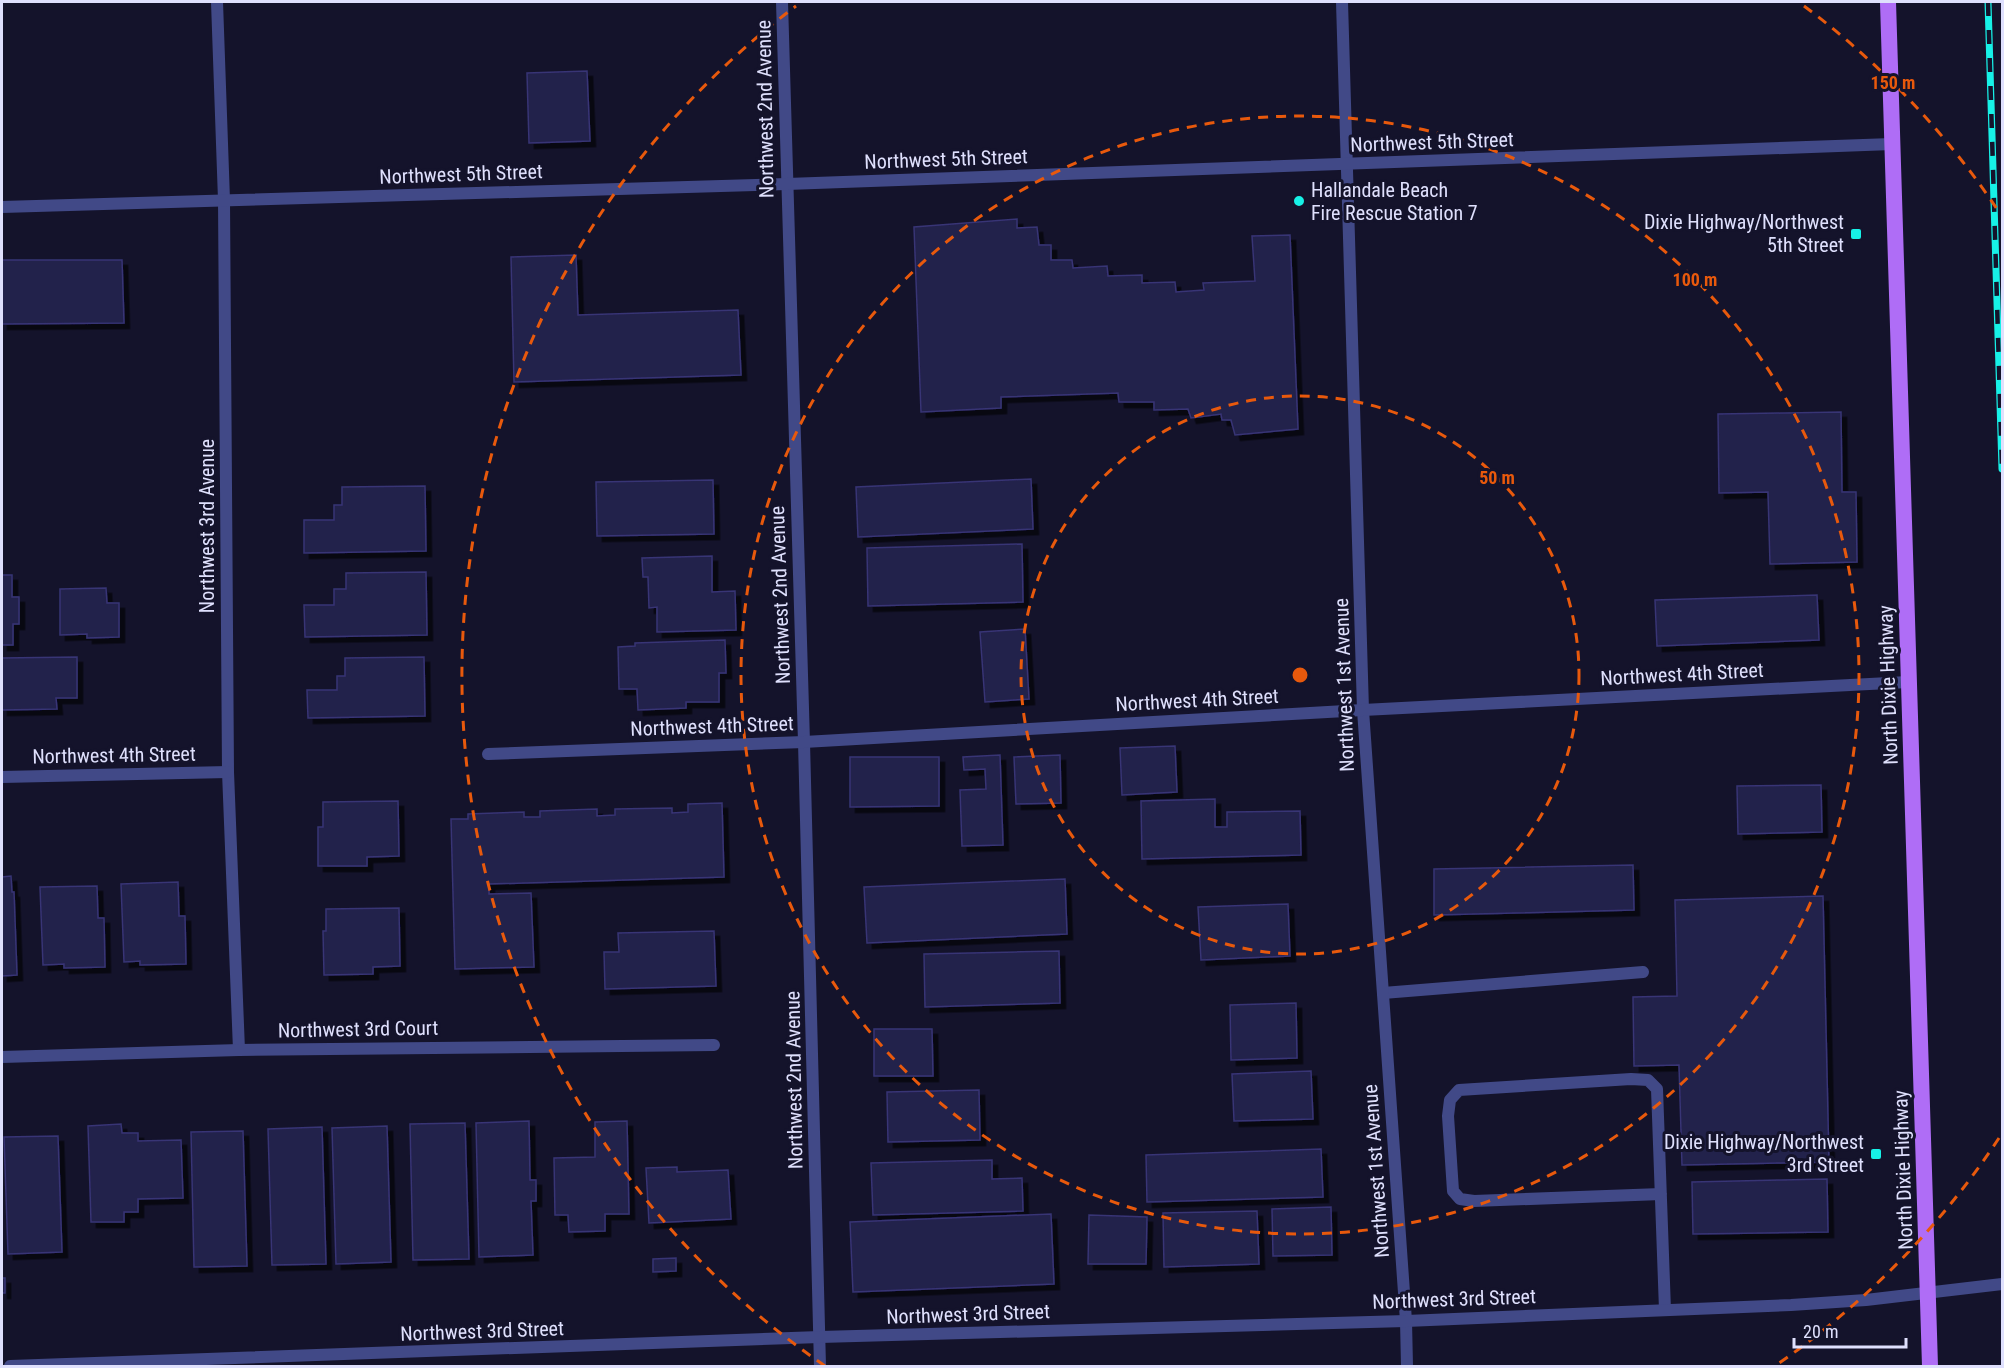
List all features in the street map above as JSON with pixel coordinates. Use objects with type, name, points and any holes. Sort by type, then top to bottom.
[{"type":"main road","name":"North Dixie Highway","points":[[1888,2],[1930,1366]]},
{"type":"street","name":"Northwest 3rd Avenue","points":[[217,2],[224,200],[228,772],[239,1050]]},
{"type":"street","name":"Northwest 2nd Avenue","points":[[782,2],[820,1366]]},
{"type":"street","name":"Northwest 1st Avenue","points":[[1342,2],[1363,710],[1406,1321],[1407,1366]]},
{"type":"street","name":"Northwest 5th Street","points":[[2,207],[787,184],[1892,144]]},
{"type":"street","name":"Northwest 4th Street","points":[[488,754],[804,742],[1908,682]]},
{"type":"street","name":"Northwest 4th Street","points":[[2,777],[228,772]]},
{"type":"street","points":[[1383,993],[1643,972]]},
{"type":"street","name":"Northwest 3rd Court","points":[[2,1057],[239,1050],[714,1045]]},
{"type":"street","points":[[1660,1194],[1474,1201],[1460,1199],[1454,1191],[1448,1116],[1450,1100],[1459,1090],[1631,1079],[1648,1080],[1657,1089],[1665,1310]]},
{"type":"street","name":"Northwest 3rd Street","points":[[10,1366],[309,1362],[820,1337],[1406,1321],[1791,1305],[1866,1300],[2002,1284]]},
{"type":"building","points":[[587,71],[590,141],[529,143],[527,73]]},
{"type":"building","points":[[1017,219],[1017,228],[1037,227],[1039,245],[1051,245],[1051,260],[1072,260],[1073,268],[1107,266],[1108,276],[1142,275],[1142,283],[1175,282],[1176,292],[1204,290],[1203,283],[1255,281],[1252,236],[1290,235],[1298,429],[1235,435],[1231,420],[1222,420],[1221,414],[1191,418],[1188,409],[1154,410],[1154,402],[1119,402],[1118,393],[1001,397],[1001,408],[921,412],[914,227]]},
{"type":"building","points":[[576,255],[578,315],[738,310],[741,375],[514,382],[511,257]]},
{"type":"building","points":[[2,260],[122,260],[124,323],[2,324]]},
{"type":"building","points":[[1841,412],[1842,492],[1856,492],[1857,562],[1770,564],[1768,492],[1719,493],[1718,414]]},
{"type":"building","points":[[1031,479],[1033,529],[858,537],[856,487]]},
{"type":"building","points":[[713,480],[714,534],[597,536],[596,482]]},
{"type":"building","points":[[425,486],[426,551],[304,553],[304,520],[334,520],[334,505],[342,505],[342,487]]},
{"type":"building","points":[[1022,544],[1023,602],[868,606],[867,548]]},
{"type":"building","points":[[712,556],[712,592],[735,591],[736,630],[657,632],[657,607],[649,608],[648,577],[643,577],[642,558]]},
{"type":"building","points":[[426,572],[427,635],[305,637],[304,605],[334,605],[334,589],[346,589],[346,573]]},
{"type":"building","points":[[2,575],[12,575],[12,597],[19,597],[19,624],[13,624],[13,645],[2,645]]},
{"type":"building","points":[[106,588],[107,603],[119,603],[119,637],[87,638],[87,634],[60,635],[60,589]]},
{"type":"building","points":[[1817,595],[1819,640],[1657,646],[1655,600]]},
{"type":"building","points":[[1025,629],[1029,699],[985,702],[980,632]]},
{"type":"building","points":[[725,640],[726,673],[719,673],[719,702],[686,702],[686,708],[638,710],[637,689],[619,689],[618,647],[635,646],[635,643]]},
{"type":"building","points":[[77,657],[77,698],[56,698],[57,709],[2,710],[2,658]]},
{"type":"building","points":[[424,657],[425,716],[308,718],[307,690],[337,690],[337,676],[345,676],[345,658]]},
{"type":"building","points":[[1175,746],[1177,792],[1122,795],[1120,748]]},
{"type":"building","points":[[1000,755],[1003,845],[962,846],[960,790],[986,789],[985,769],[964,770],[963,757]]},
{"type":"building","points":[[1060,755],[1061,803],[1016,804],[1014,757]]},
{"type":"building","points":[[850,757],[939,757],[939,806],[850,807]]},
{"type":"building","points":[[1821,785],[1822,832],[1738,834],[1737,786]]},
{"type":"building","points":[[1215,799],[1215,827],[1227,827],[1227,812],[1300,811],[1301,855],[1142,859],[1141,801]]},
{"type":"building","points":[[398,801],[399,856],[367,857],[367,866],[318,866],[318,827],[323,827],[323,802]]},
{"type":"building","points":[[722,803],[724,877],[489,884],[489,894],[531,893],[534,967],[455,969],[451,819],[468,819],[468,814],[524,812],[524,817],[540,817],[540,811],[597,809],[597,816],[615,815],[615,809],[672,808],[672,813],[688,812],[688,804]]},
{"type":"building","points":[[1633,865],[1634,910],[1434,915],[1434,869]]},
{"type":"building","points":[[11,876],[12,892],[14,892],[17,975],[2,976],[2,877]]},
{"type":"building","points":[[1065,879],[1067,934],[867,943],[864,887]]},
{"type":"building","points":[[178,882],[179,916],[185,916],[186,964],[140,965],[140,961],[124,962],[121,884]]},
{"type":"building","points":[[97,886],[98,918],[104,918],[105,967],[64,968],[64,964],[43,965],[40,887]]},
{"type":"building","points":[[1823,896],[1829,1162],[1682,1165],[1679,1065],[1634,1066],[1633,997],[1677,996],[1675,900]]},
{"type":"building","points":[[1288,904],[1290,956],[1201,960],[1198,907]]},
{"type":"building","points":[[399,908],[400,966],[373,967],[373,974],[324,975],[323,931],[326,931],[326,909]]},
{"type":"building","points":[[714,931],[716,986],[605,989],[604,952],[619,952],[618,933]]},
{"type":"building","points":[[1059,951],[1060,1003],[925,1007],[924,954]]},
{"type":"building","points":[[1296,1003],[1297,1058],[1231,1060],[1230,1005]]},
{"type":"building","points":[[874,1029],[932,1029],[933,1076],[874,1076]]},
{"type":"building","points":[[1311,1071],[1313,1119],[1234,1121],[1232,1074]]},
{"type":"building","points":[[979,1090],[980,1140],[888,1142],[887,1092]]},
{"type":"building","points":[[529,1121],[530,1180],[536,1180],[536,1201],[531,1201],[533,1255],[479,1257],[476,1123]]},
{"type":"building","points":[[627,1121],[629,1214],[605,1214],[605,1231],[569,1232],[568,1215],[555,1215],[554,1158],[595,1157],[595,1122]]},
{"type":"building","points":[[465,1123],[469,1259],[413,1260],[410,1124]]},
{"type":"building","points":[[121,1124],[122,1133],[138,1133],[138,1141],[181,1140],[183,1198],[138,1199],[138,1212],[124,1212],[124,1222],[91,1222],[88,1126]]},
{"type":"building","points":[[387,1126],[391,1262],[336,1264],[332,1128]]},
{"type":"building","points":[[322,1127],[326,1264],[272,1265],[268,1129]]},
{"type":"building","points":[[243,1131],[247,1266],[194,1267],[191,1132]]},
{"type":"building","points":[[58,1136],[62,1252],[8,1254],[4,1137]]},
{"type":"building","points":[[1321,1149],[1323,1197],[1147,1202],[1146,1155]]},
{"type":"building","points":[[992,1160],[992,1179],[1022,1178],[1023,1211],[873,1215],[871,1163]]},
{"type":"building","points":[[677,1167],[677,1172],[728,1170],[731,1219],[649,1223],[646,1168]]},
{"type":"building","points":[[1827,1179],[1828,1232],[1693,1234],[1692,1182]]},
{"type":"building","points":[[1331,1207],[1332,1255],[1273,1256],[1272,1209]]},
{"type":"building","points":[[1257,1211],[1259,1264],[1164,1267],[1163,1213]]},
{"type":"building","points":[[1051,1214],[1054,1284],[853,1292],[850,1222]]},
{"type":"building","points":[[1089,1215],[1147,1217],[1146,1264],[1088,1264]]},
{"type":"building","points":[[676,1258],[676,1271],[653,1272],[653,1259]]},
{"type":"building","points":[[2,1278],[5,1278],[5,1293],[2,1293]]},
{"type":"railway","points":[[1988,2],[2002,469]]},
{"type":"place","name":"Hallandale Beach Fire Rescue Station 7","points":[[1299,201]]},
{"type":"place","name":"Dixie Highway/Northwest 5th Street","points":[[1856,234]]},
{"type":"place","name":"Dixie Highway/Northwest 3rd Street","points":[[1876,1154]]}]
